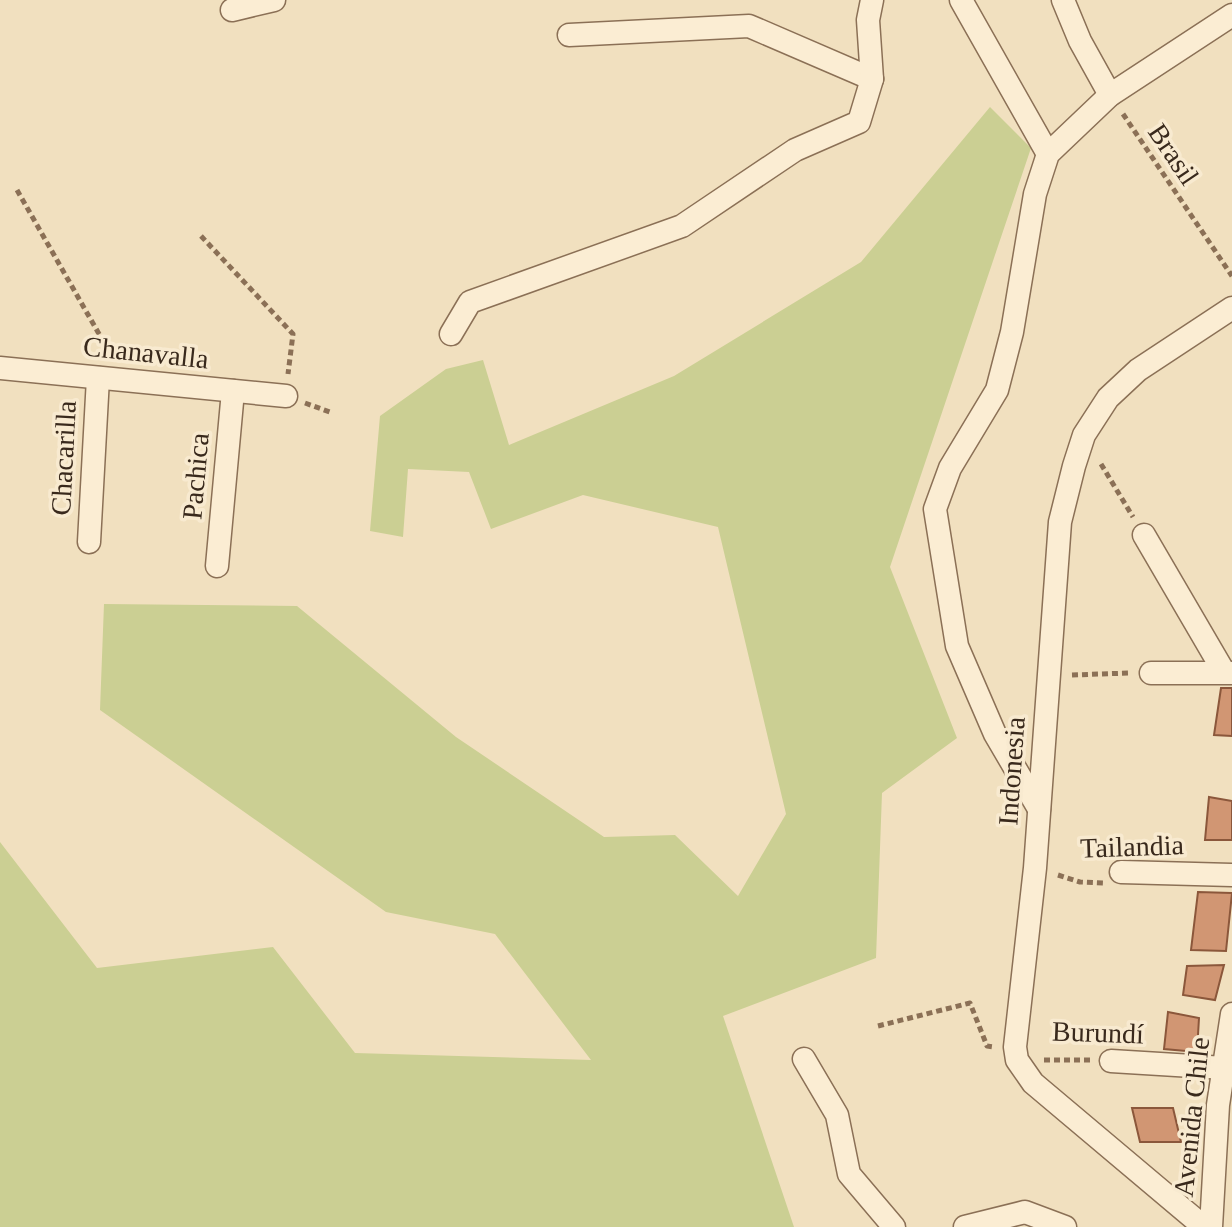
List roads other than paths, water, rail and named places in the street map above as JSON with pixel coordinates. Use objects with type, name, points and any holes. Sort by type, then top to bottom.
[{"type":"street","points":[[232,10],[274,0]]},
{"type":"street","points":[[451,334],[470,302],[682,226],[795,150],[859,122],[872,79],[868,20],[872,0]]},
{"type":"street","points":[[961,0],[1048,154]]},
{"type":"street","points":[[1063,0],[1080,41],[1110,95]]},
{"type":"street","points":[[1039,809],[995,734],[957,646],[935,509],[950,468],[997,390],[1012,332],[1035,194],[1048,154],[1110,95],[1232,15]]},
{"type":"street","points":[[569,35],[749,26],[872,79]]},
{"type":"street","name":"Indonesia","points":[[1204,1227],[1033,1083],[1016,1053],[1035,868],[1060,522],[1084,435],[1108,398],[1138,370],[1232,308]]},
{"type":"street","name":"Chanavalla","points":[[0,368],[286,396]]},
{"type":"street","name":"Chacarilla","points":[[89,542],[98,378]]},
{"type":"street","name":"Pachica","points":[[217,566],[233,391]]},
{"type":"street","points":[[1144,535],[1228,673]]},
{"type":"street","points":[[1151,673],[1228,673]]},
{"type":"street","name":"Tailandia","points":[[1121,872],[1232,875]]},
{"type":"street","name":"Avenida Chile","points":[[1211,1227],[1218,1105],[1232,1014]]},
{"type":"street","points":[[804,1059],[837,1115],[849,1174],[894,1227]]},
{"type":"street","name":"Burundí","points":[[1111,1061],[1225,1068]]},
{"type":"street","points":[[965,1227],[1025,1212],[1065,1227]]}]
